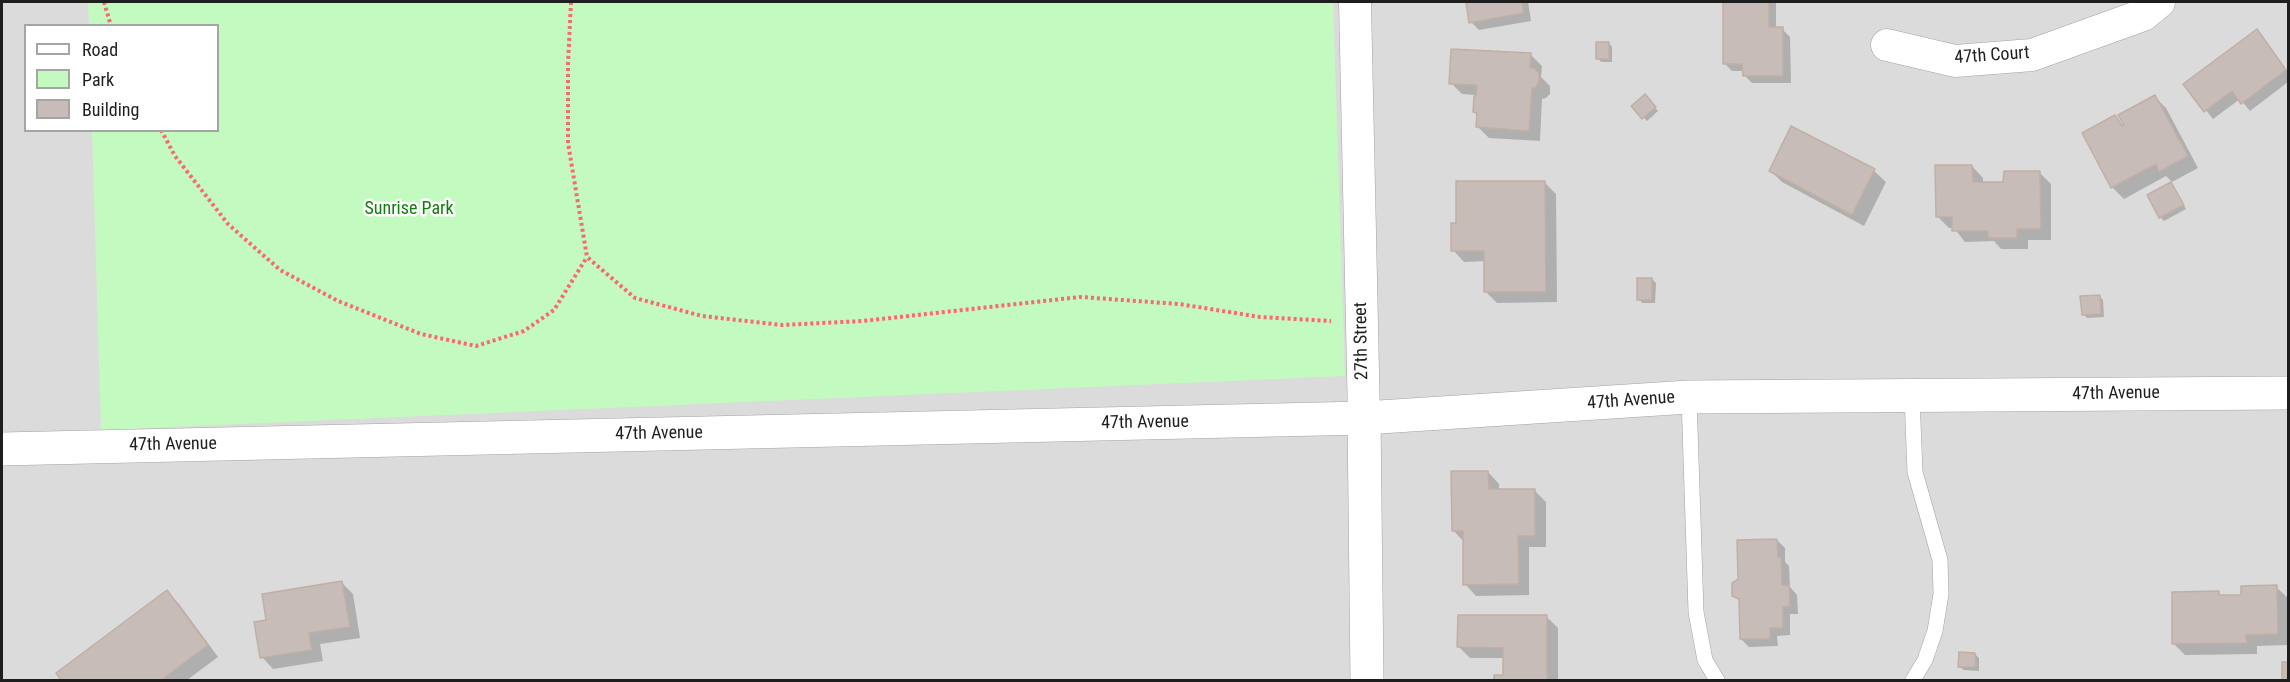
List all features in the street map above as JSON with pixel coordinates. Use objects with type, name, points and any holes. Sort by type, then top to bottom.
[{"type":"street","name":"27th Street","points":[[1355,2],[1367,681]]},
{"type":"street","name":"47th Court","points":[[1887,45],[1955,61],[2032,55],[2143,15],[2160,2]]},
{"type":"street","name":"47th Avenue","points":[[2,449],[1364,418],[1689,397],[2289,393]]},
{"type":"lane","points":[[1912,396],[1915,472],[1940,560],[1941,594],[1935,631],[1913,681]]},
{"type":"lane","points":[[1689,397],[1696,612],[1705,660],[1717,681]]},
{"type":"path","points":[[104,2],[110,24]]},
{"type":"path","points":[[571,2],[568,143],[587,257],[635,298],[702,316],[782,325],[863,321],[1080,297],[1179,304],[1260,317],[1362,321]]},
{"type":"path","points":[[162,132],[175,156],[228,224],[280,270],[339,301],[421,334],[476,346],[524,331],[554,310],[587,257]]},
{"type":"shaded area","points":[[2,2],[2288,2],[2288,680],[2,680]]},
{"type":"green space","name":"Sunrise Park","points":[[88,2],[1333,2],[1345,376],[101,430],[92,132],[219,132],[219,24],[89,24]]},
{"type":"building","points":[[1466,2],[1522,2],[1524,13],[1469,23]]},
{"type":"building","points":[[1723,2],[1769,2],[1769,27],[1783,27],[1783,76],[1743,76],[1742,64],[1723,64]]},
{"type":"building","points":[[2257,29],[2286,70],[2241,104],[2232,91],[2204,112],[2183,84]]},
{"type":"building","points":[[1596,42],[1609,42],[1609,59],[1596,59]]},
{"type":"building","points":[[1451,49],[1531,53],[1530,68],[1534,68],[1539,73],[1539,82],[1535,88],[1532,88],[1529,131],[1476,127],[1477,113],[1473,112],[1477,85],[1449,84]]},
{"type":"building","points":[[1645,94],[1656,107],[1642,119],[1631,106]]},
{"type":"building","points":[[2155,95],[2188,156],[2159,172],[2156,164],[2111,188],[2082,133],[2115,115],[2122,126],[2124,125],[2118,115]]},
{"type":"building","points":[[1791,126],[1875,169],[1852,215],[1769,171]]},
{"type":"building","points":[[1935,165],[1972,165],[1973,182],[2003,182],[2004,171],[2040,171],[2041,229],[2017,229],[2017,238],[1988,238],[1988,231],[1952,231],[1952,217],[1936,217]]},
{"type":"building","points":[[1456,181],[1545,181],[1546,292],[1484,292],[1484,251],[1451,251],[1451,223],[1456,223]]},
{"type":"building","points":[[2171,182],[2184,205],[2159,218],[2147,195]]},
{"type":"building","points":[[1637,278],[1652,278],[1652,300],[1637,300]]},
{"type":"building","points":[[2100,295],[2101,314],[2082,315],[2080,296]]},
{"type":"building","points":[[1451,471],[1488,471],[1489,489],[1535,489],[1535,536],[1518,536],[1519,584],[1463,585],[1463,531],[1452,531]]},
{"type":"building","points":[[1777,539],[1778,557],[1781,557],[1782,585],[1789,585],[1790,606],[1783,607],[1783,628],[1770,628],[1770,639],[1740,639],[1739,599],[1732,596],[1732,583],[1738,579],[1737,540]]},
{"type":"building","points":[[342,581],[350,627],[309,633],[312,650],[260,658],[254,622],[266,620],[262,594]]},
{"type":"building","points":[[2277,585],[2278,634],[2246,635],[2247,643],[2172,644],[2172,592],[2219,591],[2219,595],[2241,595],[2241,586]]},
{"type":"building","points":[[167,590],[208,645],[164,678],[166,680],[61,680],[56,673]]},
{"type":"building","points":[[1458,615],[1547,615],[1547,680],[1494,680],[1494,675],[1503,675],[1503,648],[1457,647]]},
{"type":"building","points":[[1959,652],[1975,653],[1976,667],[1958,667]]},
{"type":"building","points":[[2282,662],[2288,662],[2288,680],[2282,680]]}]
